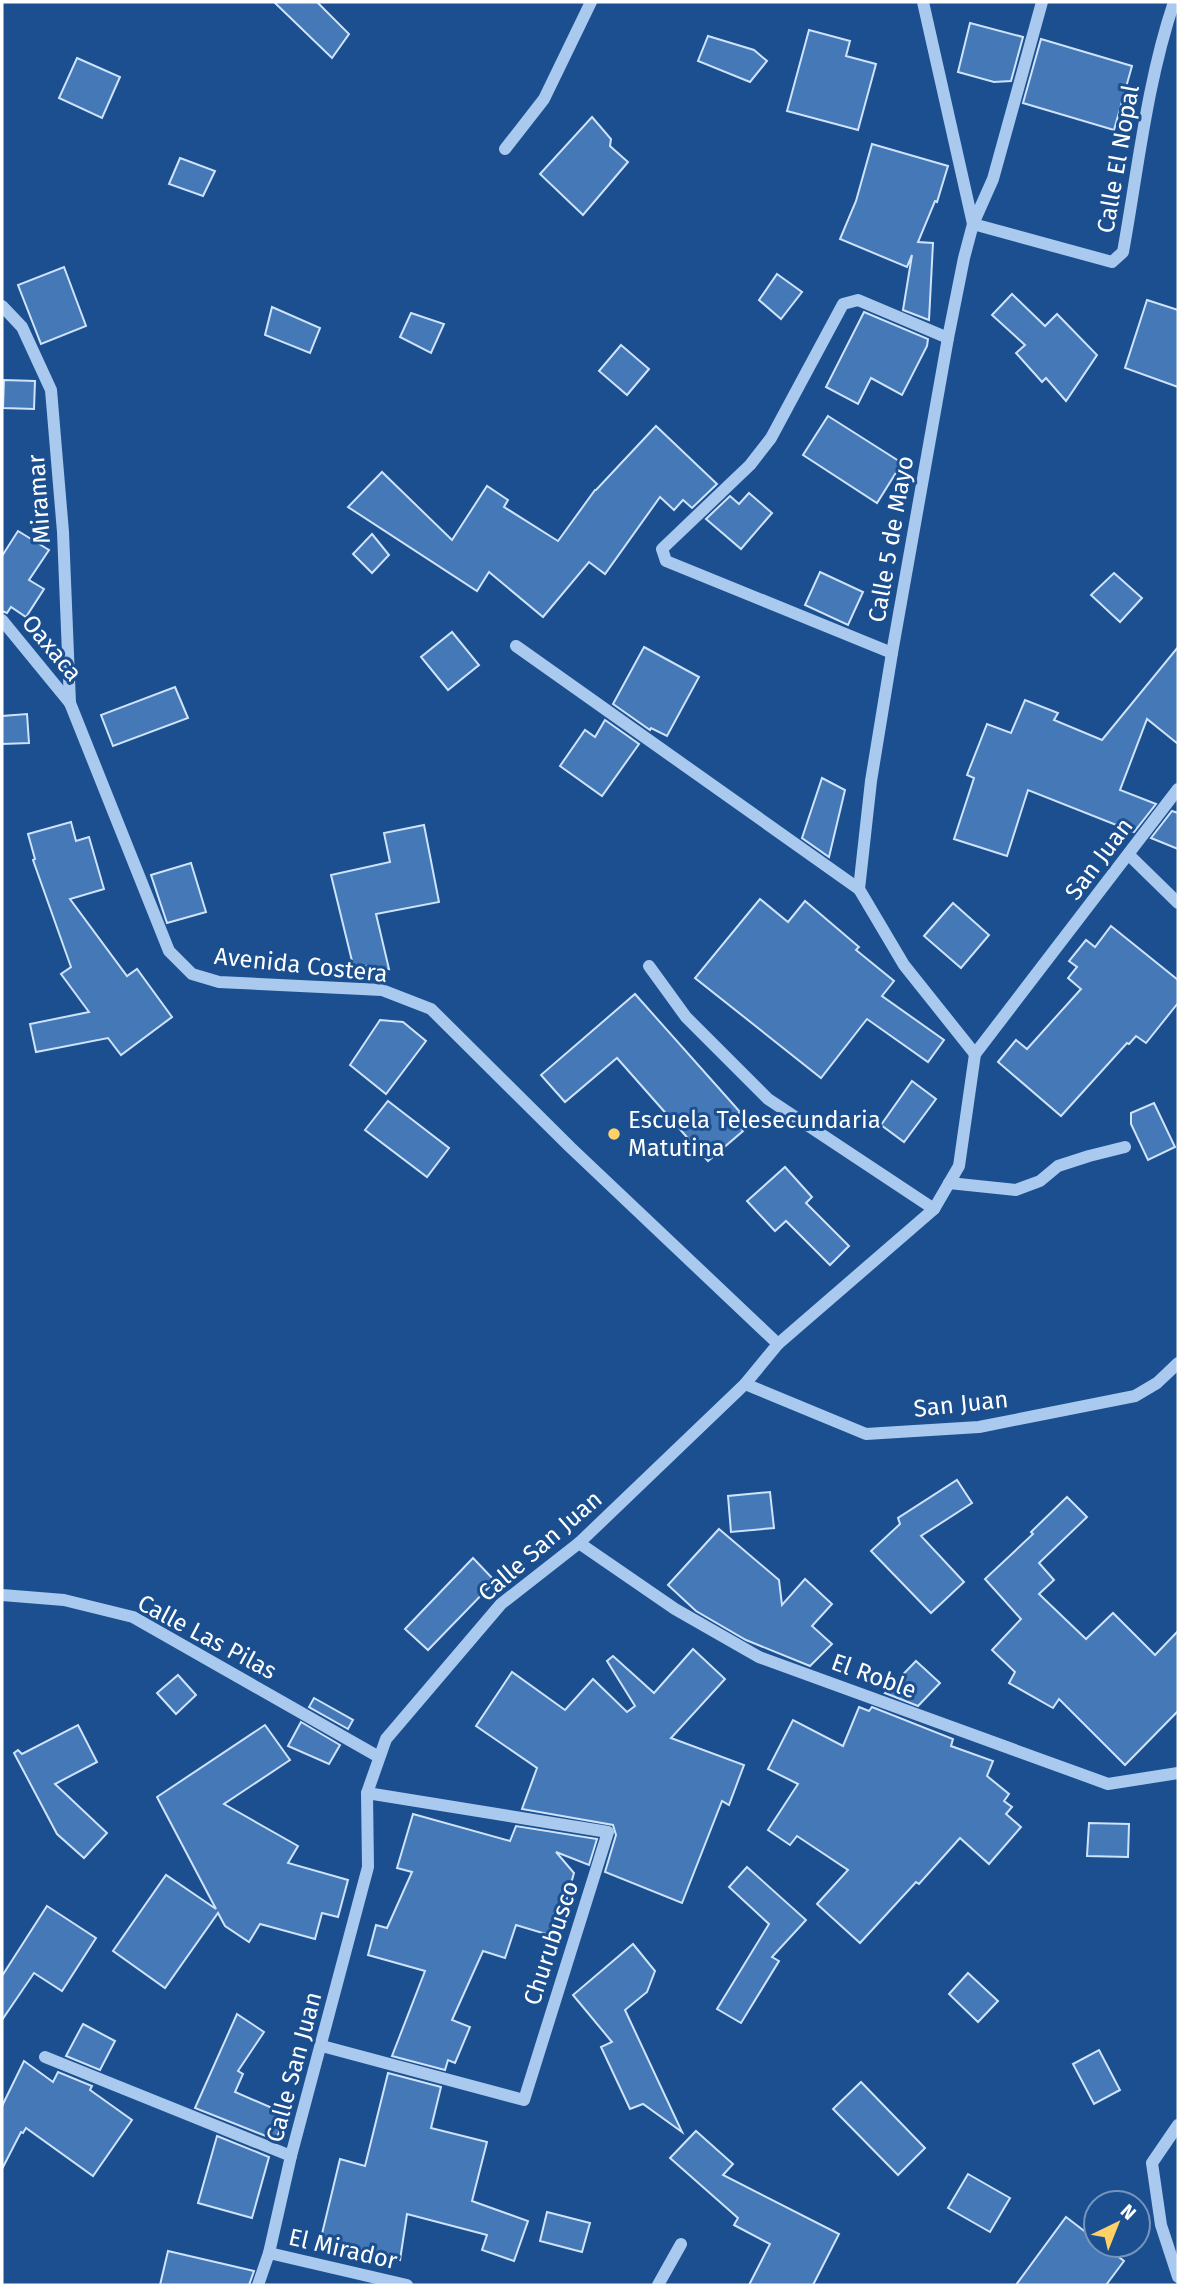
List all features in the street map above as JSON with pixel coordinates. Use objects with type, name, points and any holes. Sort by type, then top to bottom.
[{"type":"street","points":[[505,149],[544,99],[591,2]]},
{"type":"street","name":"Calle 5 de Mayo","points":[[859,889],[871,781],[892,653],[948,338],[973,224],[923,2]]},
{"type":"street","points":[[973,224],[993,179],[1042,2]]},
{"type":"street","name":"Calle El Nopal","points":[[973,224],[1112,262],[1123,252],[1149,104],[1174,2]]},
{"type":"street","points":[[892,653],[666,561],[662,549],[750,465],[771,438],[843,304],[858,300],[948,338]]},
{"type":"street","name":"Miramar","points":[[2,306],[22,327],[51,390],[63,532],[71,703]]},
{"type":"street","name":"Oaxaca","points":[[2,620],[71,703]]},
{"type":"street","points":[[516,646],[859,889],[904,965],[975,1054]]},
{"type":"street","name":"Avenida Costera","points":[[71,703],[169,951],[192,974],[219,982],[382,990],[432,1009],[570,1147],[778,1343]]},
{"type":"street","name":"San Juan","points":[[975,1054],[1178,789]]},
{"type":"street","points":[[1129,855],[1178,903]]},
{"type":"street","points":[[649,966],[686,1017],[768,1099],[934,1209]]},
{"type":"street","name":"Calle San Juan","points":[[258,2285],[269,2253],[291,2156],[368,1867],[367,1793],[386,1739],[501,1604],[579,1543],[745,1384],[778,1343],[934,1209],[959,1166],[975,1054]]},
{"type":"street","points":[[949,1183],[1016,1191],[1040,1181],[1058,1166],[1125,1147]]},
{"type":"street","name":"San Juan","points":[[745,1384],[866,1434],[979,1427],[1135,1396],[1157,1383],[1178,1363]]},
{"type":"street","name":"El Roble","points":[[579,1543],[675,1608],[760,1657],[1108,1784],[1178,1773]]},
{"type":"street","name":"Calle Las Pilas","points":[[2,1595],[64,1600],[133,1617],[379,1757]]},
{"type":"street","name":"Churubusco","points":[[322,2046],[524,2100],[608,1832],[367,1793]]},
{"type":"street","points":[[45,2057],[291,2156]]},
{"type":"street","points":[[1178,2124],[1152,2163],[1161,2225],[1178,2277]]},
{"type":"street","points":[[658,2285],[681,2244]]},
{"type":"street","name":"El Mirador","points":[[269,2253],[407,2285]]},
{"type":"building","points":[[274,2],[317,2],[349,34],[332,58]]},
{"type":"building","points":[[970,23],[1023,37],[1011,81],[994,82],[958,72]]},
{"type":"building","points":[[809,30],[850,41],[846,56],[876,64],[858,130],[787,111]]},
{"type":"building","points":[[708,36],[754,50],[767,61],[750,82],[698,61]]},
{"type":"building","points":[[1041,39],[1132,66],[1114,130],[1023,103]]},
{"type":"building","points":[[77,58],[120,77],[102,118],[59,98]]},
{"type":"building","points":[[592,117],[611,139],[610,146],[628,162],[583,215],[540,174]]},
{"type":"building","points":[[872,144],[948,166],[937,202],[935,201],[918,242],[933,243],[929,320],[903,310],[912,255],[907,267],[840,239],[856,201]]},
{"type":"building","points":[[180,158],[215,171],[203,196],[169,184]]},
{"type":"building","points":[[64,267],[86,326],[41,344],[18,285]]},
{"type":"building","points":[[777,274],[802,292],[781,319],[759,300]]},
{"type":"building","points":[[1012,294],[1045,326],[1057,314],[1097,355],[1066,401],[1046,378],[1042,382],[1016,353],[1025,345],[992,315]]},
{"type":"building","points":[[1147,300],[1178,310],[1178,387],[1125,368]]},
{"type":"building","points":[[272,307],[320,328],[310,353],[265,335]]},
{"type":"building","points":[[864,312],[928,339],[902,395],[871,378],[858,404],[826,387]]},
{"type":"building","points":[[411,313],[444,324],[431,353],[400,337]]},
{"type":"building","points":[[621,345],[649,369],[627,395],[599,371]]},
{"type":"building","points":[[4,380],[35,381],[34,409],[3,408]]},
{"type":"building","points":[[828,416],[902,463],[877,503],[803,455]]},
{"type":"building","points":[[656,426],[717,484],[692,508],[683,500],[674,510],[660,497],[605,574],[589,562],[543,617],[489,572],[477,591],[348,507],[382,472],[452,540],[487,486],[508,500],[504,507],[558,541],[595,490]]},
{"type":"building","points":[[749,493],[772,513],[741,549],[706,519],[730,496],[739,504]]},
{"type":"building","points":[[18,531],[49,550],[29,580],[44,589],[26,617],[11,607],[7,613],[2,611],[2,556]]},
{"type":"building","points":[[372,534],[389,555],[372,573],[353,554]]},
{"type":"building","points":[[820,572],[863,592],[848,625],[805,605]]},
{"type":"building","points":[[1114,573],[1142,598],[1120,622],[1091,595]]},
{"type":"building","points":[[452,632],[479,665],[448,690],[421,657]]},
{"type":"building","points":[[644,647],[699,677],[667,736],[651,728],[650,730],[613,704]]},
{"type":"building","points":[[1178,647],[1178,744],[1147,719],[1120,790],[1156,804],[1134,832],[1028,790],[1007,856],[954,839],[974,778],[967,775],[987,724],[1011,733],[1025,700],[1058,713],[1054,720],[1102,740]]},
{"type":"building","points":[[175,687],[188,718],[113,746],[101,715]]},
{"type":"building","points":[[27,714],[29,743],[2,744],[2,716]]},
{"type":"building","points":[[605,720],[639,744],[602,796],[560,766],[585,730],[595,737]]},
{"type":"building","points":[[822,778],[845,790],[829,857],[802,838]]},
{"type":"building","points":[[1172,811],[1178,813],[1178,849],[1151,838]]},
{"type":"building","points":[[71,822],[76,841],[89,837],[104,889],[70,899],[127,976],[137,969],[172,1017],[121,1055],[108,1038],[36,1052],[30,1024],[89,1012],[61,974],[71,967],[33,860],[35,859],[28,834]]},
{"type":"building","points":[[424,825],[439,902],[376,914],[389,969],[353,965],[331,875],[390,862],[384,833]]},
{"type":"building","points":[[191,863],[206,912],[167,923],[151,875]]},
{"type":"building","points":[[760,899],[788,922],[805,901],[859,947],[856,950],[894,981],[882,996],[944,1040],[928,1062],[867,1019],[821,1078],[695,978]]},
{"type":"building","points":[[953,903],[989,935],[961,968],[924,936]]},
{"type":"building","points":[[1111,926],[1178,980],[1178,1003],[1146,1043],[1136,1036],[1127,1043],[1061,1116],[998,1062],[1016,1040],[1027,1049],[1081,989],[1068,978],[1077,967],[1069,961],[1086,940],[1095,947]]},
{"type":"building","points":[[635,994],[740,1112],[733,1118],[743,1131],[708,1161],[617,1058],[565,1102],[541,1075]]},
{"type":"building","points":[[380,1020],[403,1022],[426,1041],[386,1094],[350,1065]]},
{"type":"building","points":[[912,1081],[936,1099],[904,1142],[881,1125]]},
{"type":"building","points":[[388,1101],[449,1148],[427,1177],[365,1130]]},
{"type":"building","points":[[1154,1103],[1175,1147],[1148,1160],[1131,1124],[1131,1113]]},
{"type":"building","points":[[785,1167],[812,1197],[806,1203],[849,1246],[830,1265],[786,1221],[775,1231],[747,1201]]},
{"type":"building","points":[[957,1480],[972,1503],[921,1536],[964,1582],[931,1613],[871,1551],[900,1524],[898,1518]]},
{"type":"building","points":[[770,1492],[774,1528],[731,1532],[728,1496]]},
{"type":"building","points":[[1067,1497],[1087,1517],[1039,1563],[1054,1580],[1039,1594],[1086,1639],[1113,1613],[1155,1655],[1178,1631],[1178,1711],[1125,1765],[1059,1699],[1053,1708],[1009,1683],[1015,1672],[992,1650],[1021,1619],[985,1579],[1033,1534],[1031,1532]]},
{"type":"building","points":[[719,1529],[779,1580],[782,1605],[805,1579],[832,1604],[812,1626],[832,1644],[810,1666],[746,1640],[696,1611],[668,1585]]},
{"type":"building","points":[[473,1558],[495,1581],[428,1650],[405,1629]]},
{"type":"building","points":[[693,1649],[725,1679],[671,1738],[744,1765],[729,1805],[722,1801],[682,1903],[605,1872],[616,1835],[613,1825],[522,1809],[537,1768],[476,1726],[512,1672],[565,1710],[593,1679],[627,1712],[635,1706],[607,1661],[613,1656],[654,1693]]},
{"type":"building","points":[[916,1661],[940,1683],[918,1706],[885,1693]]},
{"type":"building","points":[[178,1675],[196,1695],[176,1714],[157,1693]]},
{"type":"building","points":[[314,1698],[353,1720],[348,1729],[309,1707]]},
{"type":"building","points":[[859,1707],[869,1711],[872,1707],[953,1739],[951,1746],[993,1761],[987,1776],[1009,1794],[1004,1801],[1012,1807],[1006,1814],[1021,1827],[989,1864],[960,1838],[860,1943],[817,1904],[848,1870],[797,1836],[790,1845],[768,1830],[798,1784],[768,1769],[793,1720],[843,1746]]},
{"type":"building","points":[[301,1722],[340,1745],[329,1764],[288,1746]]},
{"type":"building","points":[[78,1725],[97,1762],[55,1784],[107,1833],[84,1858],[57,1834],[14,1753],[18,1750],[22,1754]]},
{"type":"building","points":[[265,1725],[290,1760],[224,1804],[298,1846],[288,1863],[348,1880],[338,1917],[322,1913],[315,1939],[260,1924],[249,1942],[225,1926],[218,1913],[165,1988],[113,1951],[166,1875],[216,1909],[157,1797]]},
{"type":"building","points":[[413,1814],[510,1841],[516,1826],[597,1839],[589,1865],[556,1852],[574,1873],[556,1937],[516,1925],[505,1958],[483,1951],[452,2020],[470,2027],[455,2063],[448,2060],[445,2070],[392,2056],[425,1971],[368,1955],[376,1925],[387,1928],[412,1872],[397,1868]]},
{"type":"building","points":[[1089,1823],[1129,1824],[1128,1857],[1087,1856]]},
{"type":"building","points":[[747,1867],[806,1920],[772,1957],[779,1961],[741,2023],[717,2009],[769,1924],[729,1887]]},
{"type":"building","points":[[47,1906],[96,1938],[62,1991],[34,1973],[2,2020],[2,1976]]},
{"type":"building","points":[[633,1944],[655,1971],[647,1992],[625,2010],[682,2132],[643,2104],[630,2109],[601,2047],[612,2042],[573,1995]]},
{"type":"building","points":[[968,1973],[998,2001],[978,2022],[949,1994]]},
{"type":"building","points":[[237,2014],[264,2032],[238,2071],[243,2074],[235,2092],[286,2114],[276,2140],[195,2108]]},
{"type":"building","points":[[83,2024],[115,2041],[100,2070],[66,2056]]},
{"type":"building","points":[[1099,2050],[1120,2090],[1094,2104],[1073,2064]]},
{"type":"building","points":[[24,2061],[53,2082],[58,2072],[92,2086],[90,2090],[132,2120],[93,2176],[26,2128],[21,2132],[2,2169],[2,2106]]},
{"type":"building","points":[[388,2073],[441,2087],[431,2128],[487,2142],[472,2201],[528,2221],[514,2261],[482,2250],[487,2235],[407,2214],[400,2260],[321,2238],[340,2159],[365,2166]]},
{"type":"building","points":[[861,2082],[925,2148],[898,2175],[833,2109]]},
{"type":"building","points":[[696,2131],[733,2164],[723,2175],[839,2234],[813,2285],[749,2285],[770,2244],[734,2225],[738,2218],[670,2158]]},
{"type":"building","points":[[217,2136],[269,2157],[252,2218],[198,2203]]},
{"type":"building","points":[[968,2174],[1010,2198],[990,2232],[948,2208]]},
{"type":"building","points":[[547,2212],[590,2223],[582,2252],[540,2241]]},
{"type":"building","points":[[1066,2217],[1082,2229],[1082,2259],[1124,2261],[1106,2285],[1016,2285]]},
{"type":"building","points":[[168,2251],[254,2271],[249,2285],[160,2285]]},
{"type":"place","name":"Escuela Telesecundaria Matutina","points":[[614,1134]]}]
